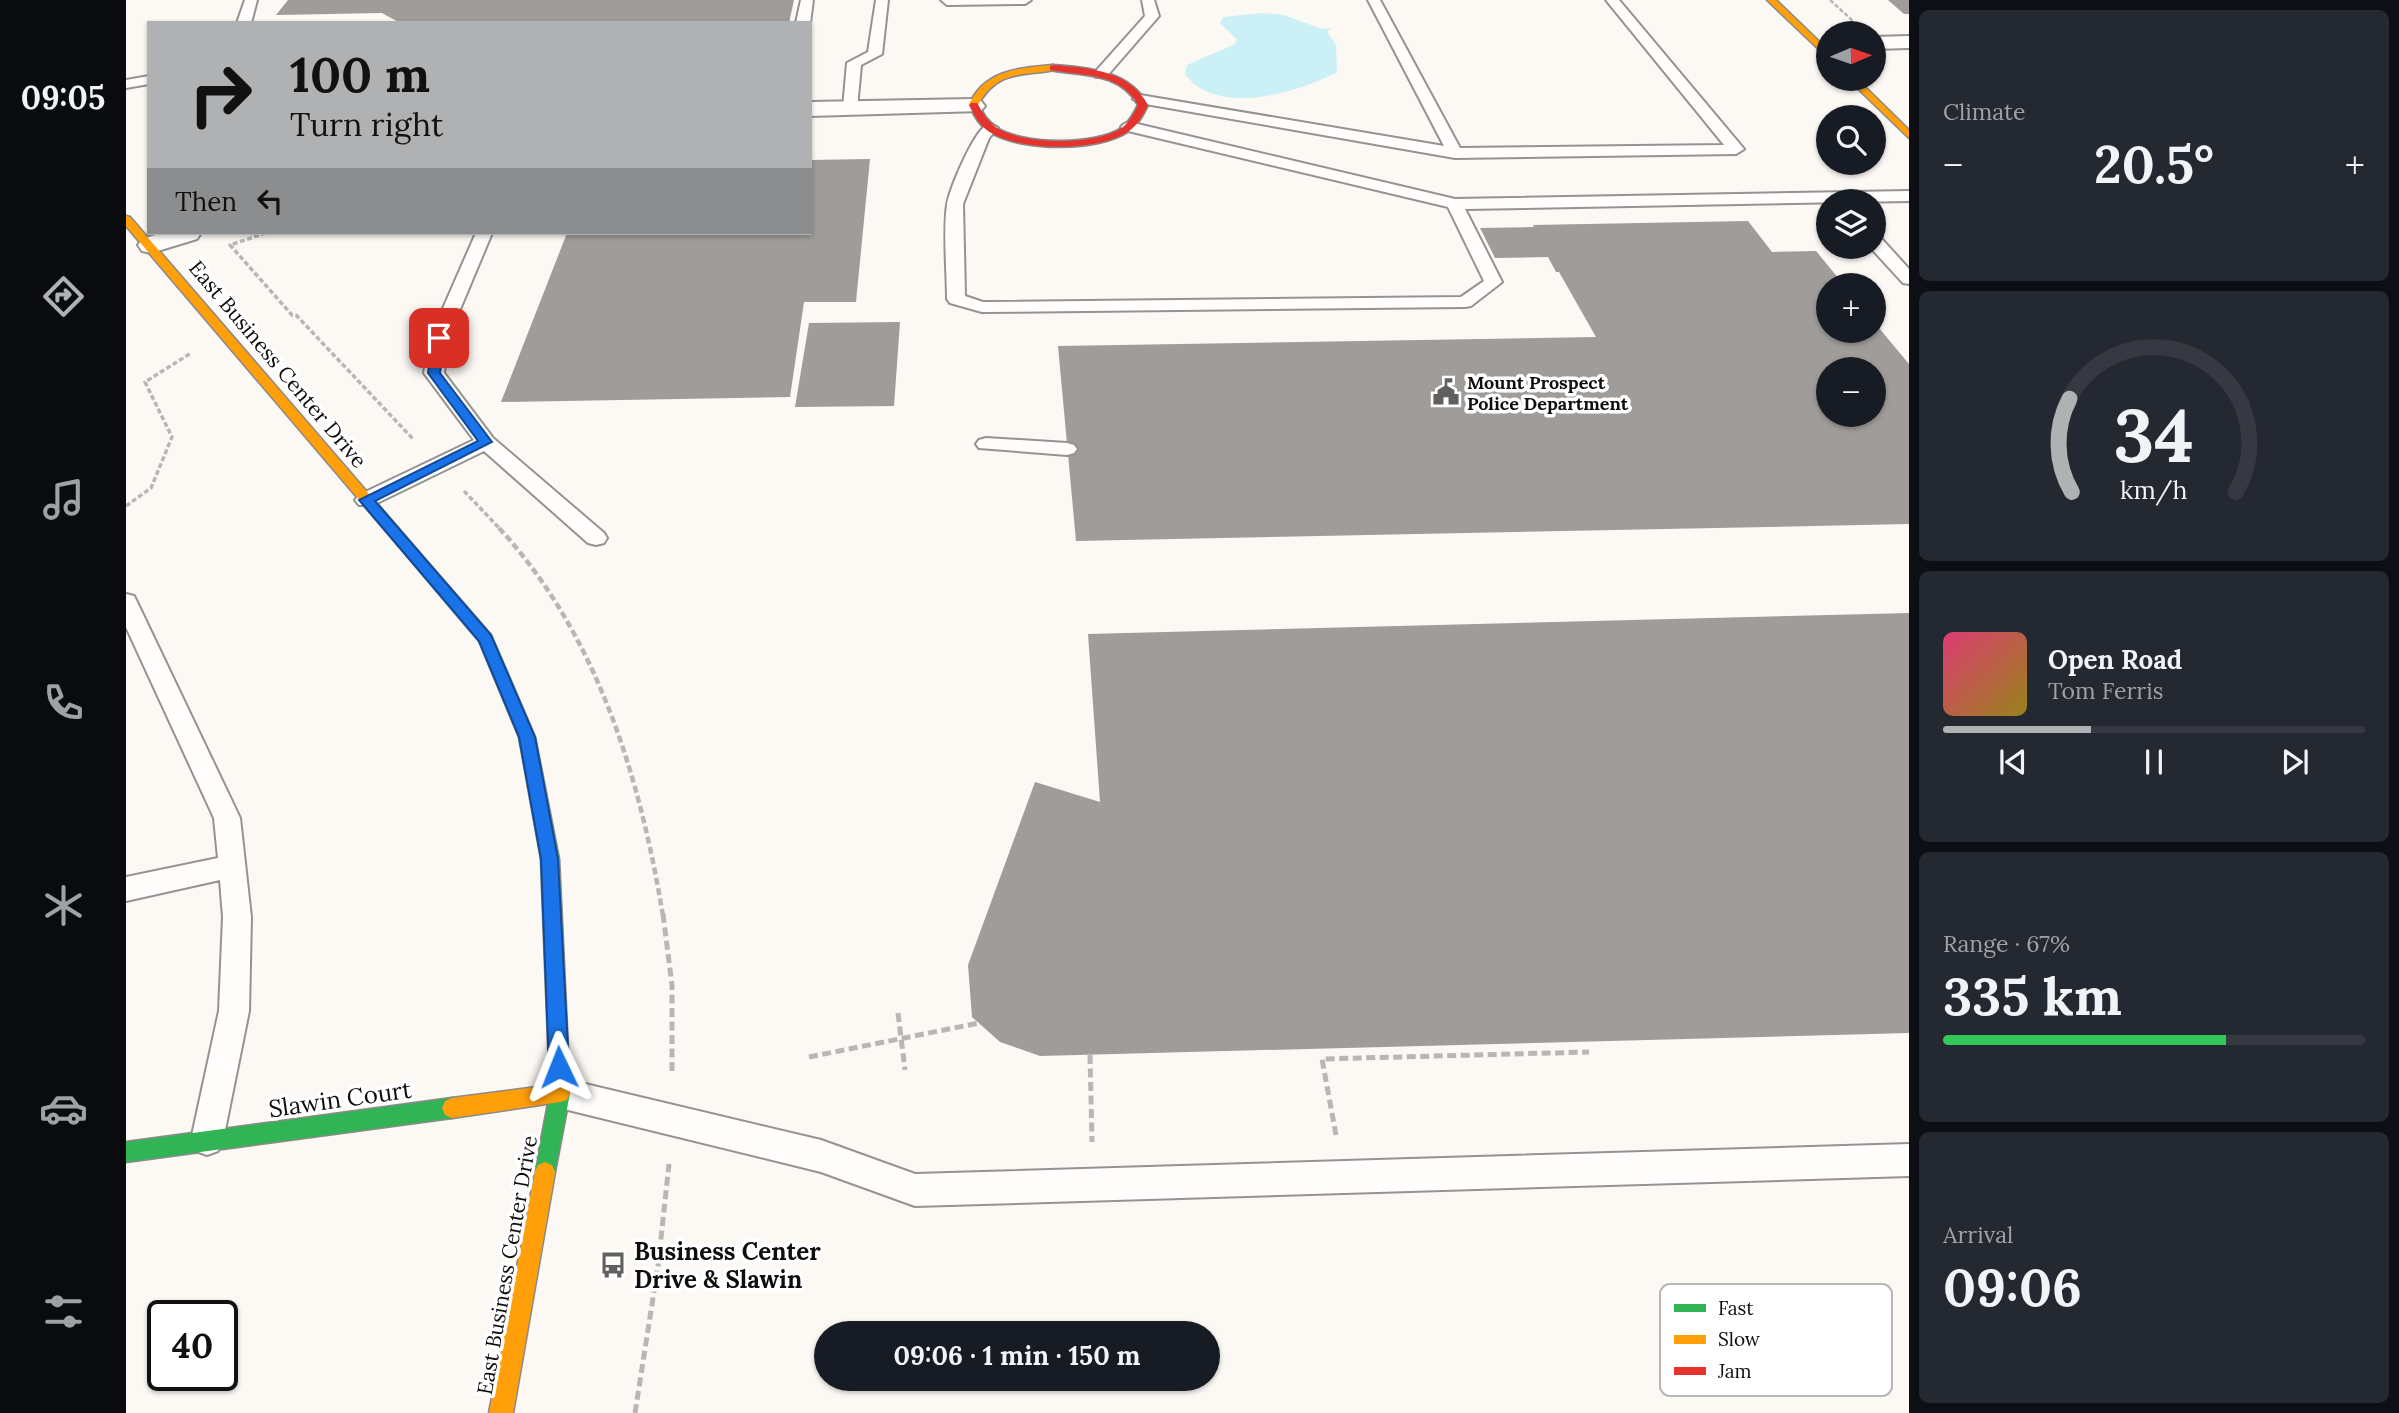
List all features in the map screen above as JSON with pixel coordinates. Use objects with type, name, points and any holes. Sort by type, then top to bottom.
[{"type":"street","points":[[1772,0],[1816,40]]},
{"type":"street","points":[[1886,43],[1909,42]]},
{"type":"street","points":[[1053,68],[1101,74],[1132,89],[1140,99],[1142,108],[1138,118],[1129,127],[1112,136],[1061,144],[1021,139],[990,128],[978,117],[974,106],[977,94],[1006,75],[1053,68]]},
{"type":"street","points":[[1864,91],[1909,135]]},
{"type":"street","points":[[812,109],[974,106]]},
{"type":"street","name":"East Business Center Drive","points":[[126,219],[486,639],[527,737],[550,859],[560,1093],[501,1413]]},
{"type":"street","points":[[151,245],[182,235]]},
{"type":"street","name":"Slawin Court","points":[[126,1152],[560,1093]]},
{"type":"lane","points":[[245,21],[251,0]]},
{"type":"lane","points":[[803,21],[807,0]]},
{"type":"lane","points":[[850,108],[854,63],[875,54],[882,0]]},
{"type":"lane","points":[[947,1],[1025,0]]},
{"type":"lane","points":[[1101,74],[1152,16],[1148,0]]},
{"type":"lane","points":[[1374,0],[1455,153]]},
{"type":"lane","points":[[1140,99],[1455,153],[1735,149],[1612,0]]},
{"type":"lane","points":[[126,84],[147,80]]},
{"type":"lane","points":[[1129,127],[1455,204],[1816,199]]},
{"type":"lane","points":[[990,128],[982,136],[955,204],[956,299],[982,306],[1465,302],[1493,282],[1455,204]]},
{"type":"lane","points":[[1886,196],[1909,195]]},
{"type":"lane","points":[[483,235],[439,338],[434,373],[486,442],[596,538]]},
{"type":"lane","points":[[1886,254],[1909,279]]},
{"type":"lane","points":[[366,500],[486,442]]},
{"type":"lane","points":[[986,444],[1067,449]]},
{"type":"lane","points":[[126,602],[227,818],[237,917],[234,1011],[207,1140]]},
{"type":"lane","points":[[126,889],[232,866]]},
{"type":"lane","points":[[560,1093],[821,1156],[915,1190],[1909,1160]]},
{"type":"path","points":[[1830,0],[1853,21]]},
{"type":"path","points":[[126,506],[151,488],[172,437],[145,382],[200,347]]},
{"type":"path","points":[[898,1013],[905,1070]]},
{"type":"path","points":[[809,1057],[979,1023]]},
{"type":"path","points":[[1345,1177],[1322,1059],[1589,1052]]},
{"type":"path","points":[[1090,1055],[1092,1185]]},
{"type":"water","points":[[1262,13],[1284,15],[1322,29],[1331,28],[1327,32],[1336,45],[1337,72],[1281,93],[1237,98],[1217,95],[1199,87],[1185,74],[1187,65],[1235,44],[1236,39],[1220,23],[1223,17]]},
{"type":"building","points":[[288,0],[794,0],[789,21],[396,21],[382,13],[276,15]]},
{"type":"building","points":[[1888,0],[1909,0],[1909,14],[1904,14]]},
{"type":"building","points":[[870,159],[856,302],[804,302],[790,397],[501,402],[566,235],[812,235],[812,160]]},
{"type":"building","name":"Mount Prospect Police Department","points":[[1748,221],[1772,252],[1816,251],[1816,259],[1823,259],[1834,273],[1816,273],[1816,343],[1886,343],[1886,336],[1909,364],[1909,524],[1076,541],[1058,346],[1596,337],[1548,257],[1495,258],[1480,228],[1534,227],[1533,225]]},
{"type":"building","points":[[900,322],[894,406],[795,407],[809,323]]},
{"type":"building","points":[[1909,613],[1909,1033],[1040,1056],[1000,1042],[972,1017],[968,965],[1035,782],[1100,802],[1088,634]]},
{"type":"traffic: fast","points":[[413,554],[486,639],[527,737],[550,859],[560,1093],[545,1172]]},
{"type":"traffic: fast","points":[[126,1152],[452,1108]]},
{"type":"traffic: slow","points":[[1771,0],[1816,43]]},
{"type":"traffic: slow","points":[[974,105],[979,94],[995,79],[1018,72],[1053,68]]},
{"type":"traffic: slow","points":[[1864,91],[1909,135]]},
{"type":"traffic: slow","points":[[126,219],[413,554]]},
{"type":"traffic: slow","points":[[452,1108],[560,1093]]},
{"type":"traffic: slow","points":[[501,1413],[545,1172]]},
{"type":"traffic: jam","points":[[974,105],[982,121],[997,132],[1040,143],[1087,141],[1108,137],[1130,126],[1143,105],[1137,94],[1128,86],[1105,75],[1053,68]]},
{"type":"place","name":"Mount Prospect Police Department","points":[[1446,392]]},
{"type":"place","name":"Business Center Drive & Slawin","points":[[613,1265]]},
{"type":"route","points":[[439,338],[434,373],[486,442],[366,500],[486,639],[527,737],[550,859],[559,1067]]}]
